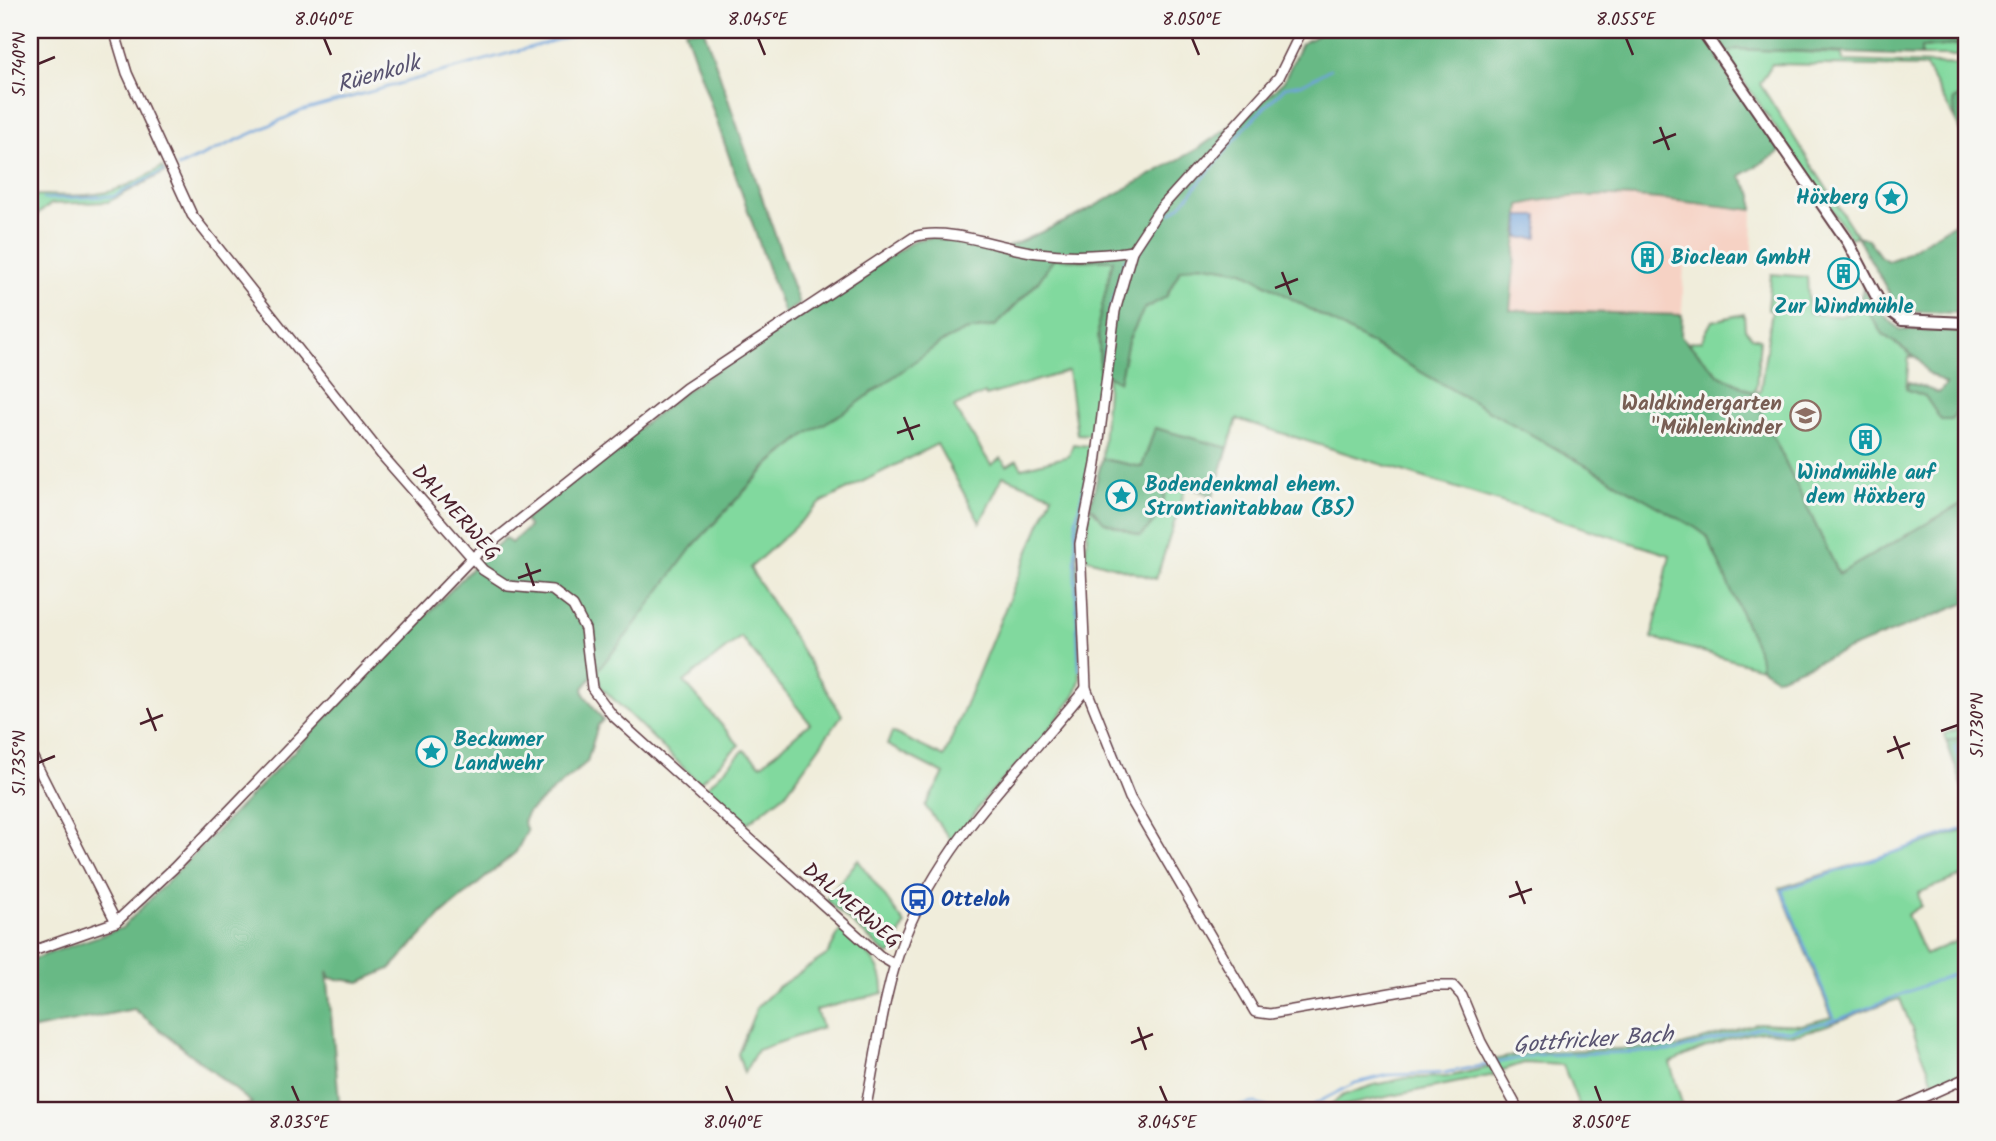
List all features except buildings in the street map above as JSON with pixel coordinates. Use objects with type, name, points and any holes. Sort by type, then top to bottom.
[{"type":"street","name":"DALMERWEG","points":[[114,30],[127,73],[192,215],[376,448],[471,558],[498,582],[544,588],[565,597],[581,618],[585,629],[592,688],[612,715],[880,956],[895,965],[864,1111]]},
{"type":"street","points":[[1301,30],[1279,77],[1159,210],[1132,251],[1115,311],[1096,464],[1080,544],[1086,688],[1130,798],[1255,1012],[1263,1015],[1431,986],[1453,986],[1462,996],[1481,1042],[1519,1111]]},
{"type":"street","points":[[1702,30],[1848,242],[1880,303],[1902,320],[1966,323]]},
{"type":"street","points":[[30,952],[116,922],[174,868],[471,558],[686,388],[914,237],[932,234],[1037,253],[1081,257],[1132,251]]},
{"type":"street","points":[[895,965],[921,901],[977,813],[1041,744],[1086,688]]},
{"type":"street","points":[[30,752],[116,922]]},
{"type":"street","points":[[1893,1111],[1966,1078]]},
{"type":"shaded area","points":[[1635,196],[1753,210],[1752,253],[1684,262],[1682,315],[1510,310],[1520,205],[1547,198]]},
{"type":"green space","points":[[685,30],[704,30],[799,304],[784,314]]},
{"type":"green space","points":[[1327,30],[1966,30],[1966,44],[1921,48],[1921,56],[1736,49],[1717,58],[1780,152],[1740,176],[1753,195],[1753,210],[1665,199],[1607,196],[1549,199],[1520,205],[1510,310],[1682,315],[1681,336],[1718,374],[1752,392],[1839,574],[1966,501],[1966,603],[1776,678],[1761,668],[1759,654],[1707,536],[1696,528],[1243,271],[1200,264],[1180,270],[1166,297],[1144,309],[1128,341],[1119,382],[1100,370],[1098,324],[1113,260],[1054,258],[1038,282],[995,326],[965,331],[940,343],[851,408],[808,433],[770,463],[693,546],[627,635],[583,688],[584,694],[603,720],[598,725],[587,762],[528,812],[523,821],[527,831],[516,852],[442,914],[390,969],[360,982],[330,978],[327,971],[340,1111],[233,1111],[252,1103],[134,1009],[30,1030],[30,960],[122,928],[475,565],[505,538],[511,543],[529,527],[524,520],[688,389],[915,240],[933,237],[999,251],[1075,217],[1199,148],[1252,111],[1284,81],[1301,44]]},
{"type":"green space","points":[[1966,44],[1966,56],[1921,56],[1921,48]]},
{"type":"green space","points":[[1736,49],[1842,54],[1843,61],[1966,65],[1966,94],[1953,100],[1956,122],[1926,67],[1772,64],[1760,84],[1857,236],[1851,238],[1725,54]]},
{"type":"green space","points":[[1966,94],[1966,140],[1956,122],[1953,100]]},
{"type":"green space","points":[[162,167],[165,172],[108,202],[51,204],[30,220],[30,195],[99,194],[144,178]]},
{"type":"green space","points":[[1966,216],[1966,313],[1914,312],[1903,308],[1893,300],[1857,236],[1868,239],[1880,256],[1888,261]]},
{"type":"green space","points":[[1054,258],[1082,261],[1113,259],[1098,324],[1100,377],[1095,435],[1077,434],[1068,371],[986,396],[985,393],[954,407],[991,465],[1001,458],[1007,466],[1017,460],[1022,468],[1069,456],[1073,444],[1095,447],[1083,494],[1077,543],[1080,680],[1075,696],[1045,735],[983,801],[954,844],[925,806],[944,774],[887,745],[892,732],[944,757],[1052,495],[1003,476],[980,523],[937,444],[822,502],[750,568],[842,715],[786,793],[744,826],[705,789],[744,750],[761,765],[810,723],[741,637],[684,682],[739,745],[699,783],[601,687],[597,670],[693,546],[771,463],[808,433],[851,408],[940,343],[965,331],[995,326],[1038,282]]},
{"type":"green space","points":[[1200,264],[1243,271],[1696,528],[1707,536],[1760,654],[1761,668],[1652,638],[1670,555],[1237,419],[1228,448],[1155,428],[1142,467],[1102,459],[1108,374],[1119,382],[1128,341],[1144,308],[1166,297],[1180,270]]},
{"type":"green space","points":[[1771,274],[1807,277],[1809,313],[1845,315],[1856,307],[1860,300],[1884,335],[1914,357],[1909,357],[1906,389],[1925,396],[1941,420],[1966,394],[1966,501],[1839,574],[1752,392],[1718,374],[1687,342],[1701,341],[1712,321],[1744,314],[1745,329],[1752,337],[1760,339],[1756,388],[1753,391],[1760,392],[1772,310],[1768,310]]},
{"type":"green space","points":[[1863,288],[1875,306],[1900,330],[1966,330],[1966,394],[1952,420],[1941,420],[1925,396],[1906,389],[1909,382],[1939,393],[1946,384],[1927,372],[1918,359],[1884,335],[1860,300]]},
{"type":"green space","points":[[1155,428],[1228,448],[1213,496],[1170,480],[1157,518],[1141,536],[1104,522],[1090,506],[1102,459],[1142,467]]},
{"type":"green space","points":[[1170,480],[1186,486],[1156,579],[1085,558],[1090,506],[1157,518]]},
{"type":"green space","points":[[1966,726],[1966,736],[1946,741],[1944,734]]},
{"type":"green space","points":[[1966,736],[1966,795],[1946,741]]},
{"type":"green space","points":[[1966,830],[1966,886],[1961,876],[1918,893],[1921,906],[1907,915],[1925,955],[1966,937],[1966,1075],[1936,1088],[1900,999],[1807,1031],[1790,1034],[1766,1031],[1743,1035],[1670,1063],[1684,1111],[1581,1111],[1563,1065],[1524,1063],[1500,1071],[1493,1060],[1533,1052],[1679,1047],[1759,1023],[1801,1025],[1832,1017],[1780,888]]},
{"type":"green space","points":[[858,860],[905,924],[892,953],[888,955],[826,900]]},
{"type":"green space","points":[[841,929],[864,949],[876,964],[883,982],[883,993],[816,1010],[822,1028],[757,1050],[744,1073],[738,1054],[757,1007],[778,987],[828,954]]},
{"type":"green space","points":[[1490,1067],[1494,1075],[1323,1110],[1344,1095],[1374,1085],[1406,1078],[1447,1077]]},
{"type":"water","points":[[1519,216],[1538,216],[1538,238],[1519,238]]},
{"type":"waterway","name":"Rüenkolk","points":[[178,167],[301,111],[593,30]]},
{"type":"waterway","points":[[1171,213],[1182,204],[1249,123],[1285,87],[1305,83],[1330,69]]},
{"type":"waterway","name":"Rüenkolk","points":[[43,199],[114,196],[164,171]]},
{"type":"waterway","points":[[1137,254],[1163,220]]},
{"type":"waterway","points":[[1098,410],[1109,312],[1125,259]]},
{"type":"waterway","points":[[1079,670],[1075,577],[1076,519],[1093,451]]},
{"type":"waterway","points":[[1095,693],[1138,804]]},
{"type":"waterway","points":[[1955,746],[1966,778]]},
{"type":"waterway","points":[[1835,1020],[1782,890],[1966,828]]},
{"type":"waterway","name":"Gottfricker Bach","points":[[1219,1111],[1253,1103],[1277,1110],[1305,1109],[1355,1083],[1388,1075],[1444,1073],[1537,1055],[1675,1051],[1760,1027],[1789,1031],[1839,1019],[1966,969]]},
{"type":"place","name":"Höxberg","points":[[1892,197]]},
{"type":"place","name":"Bioclean GmbH","points":[[1648,257]]},
{"type":"place","name":"Zur Windmühle","points":[[1844,274]]},
{"type":"place","name":"Waldkindergarten \"Mühlenkinder","points":[[1805,415]]},
{"type":"place","name":"Windmühle auf dem Höxberg","points":[[1866,440]]},
{"type":"place","name":"Bodendenkmal ehem. Strontianitabbau (B5)","points":[[1122,496]]},
{"type":"place","name":"Beckumer Landwehr","points":[[431,751]]},
{"type":"place","name":"Otteloh","points":[[918,899]]}]
